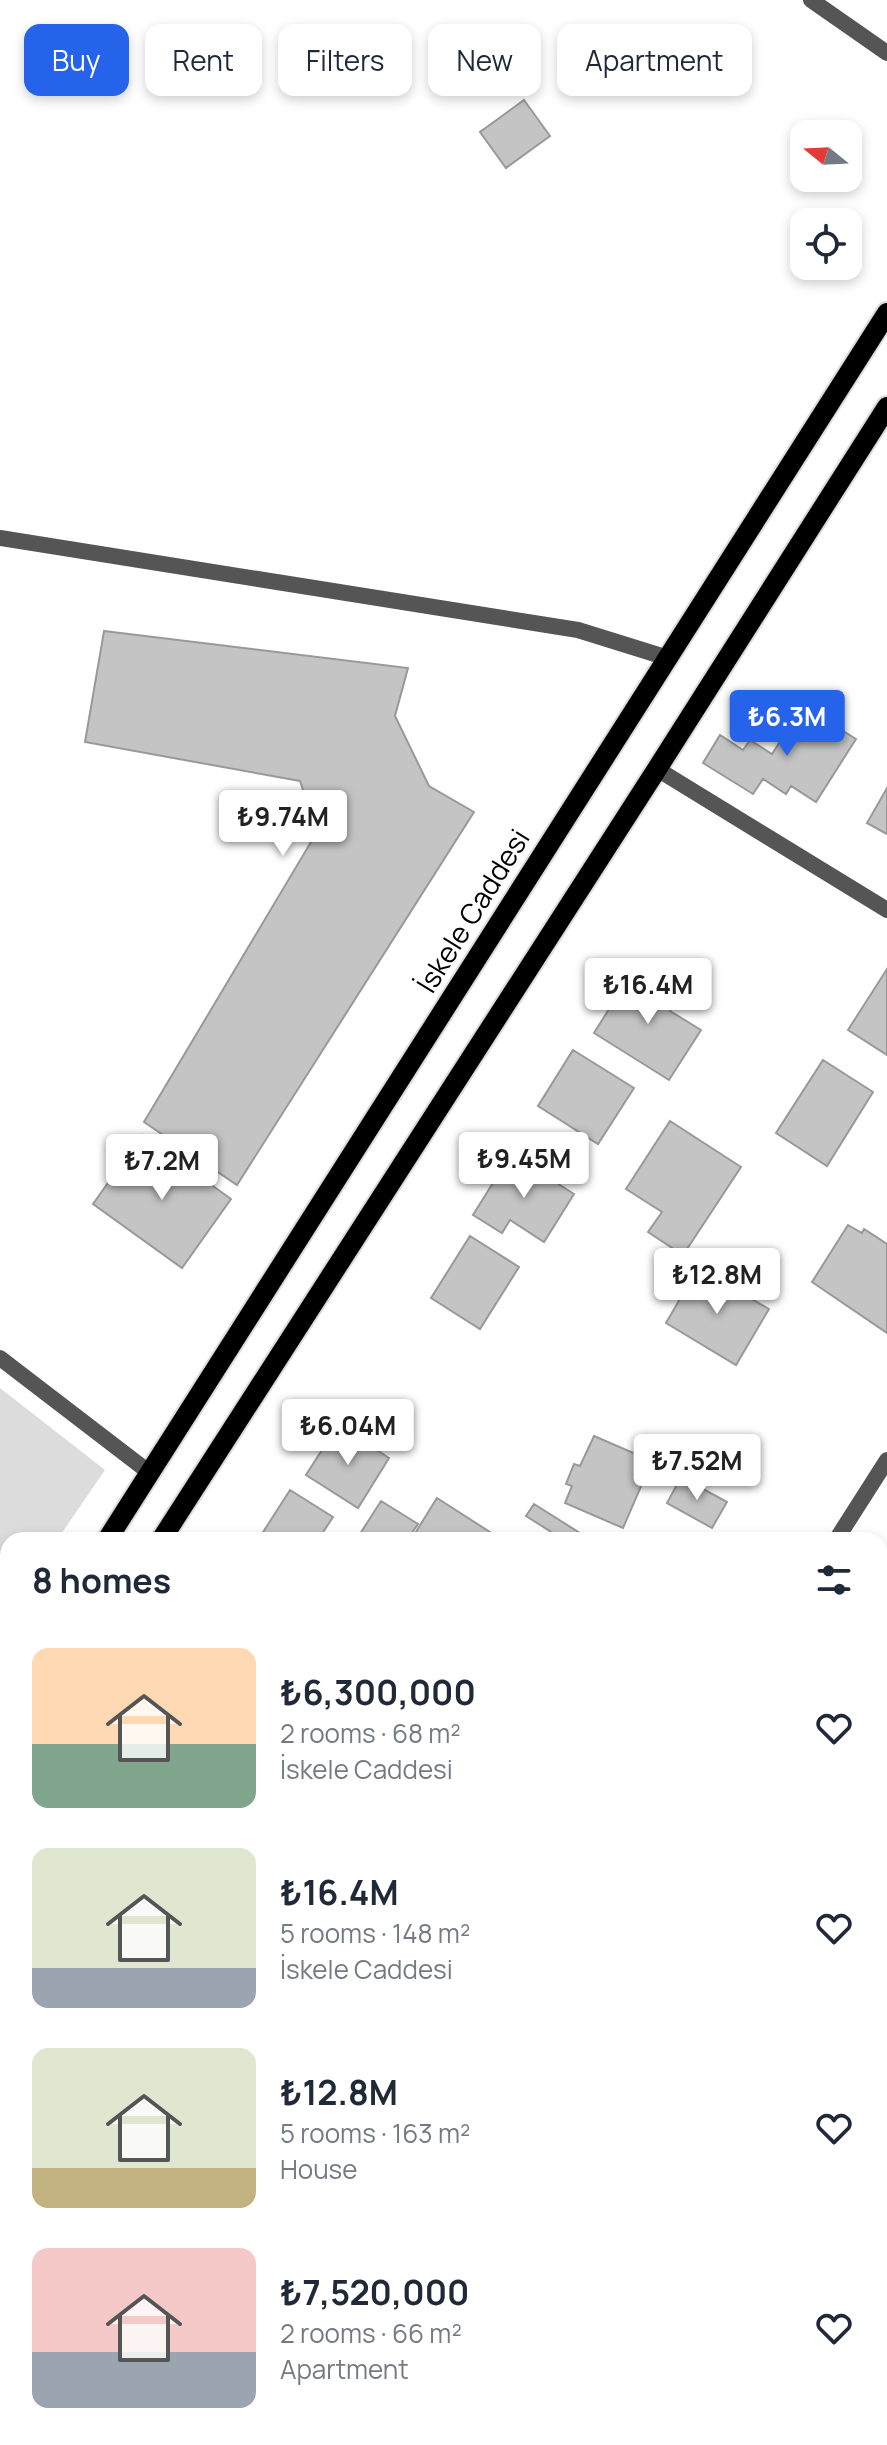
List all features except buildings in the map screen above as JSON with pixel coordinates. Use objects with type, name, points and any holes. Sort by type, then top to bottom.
[{"type":"main road","name":"İskele Caddesi","points":[[112,1532],[887,313]]},
{"type":"main road","points":[[166,1532],[887,407]]},
{"type":"street","points":[[811,0],[887,53]]},
{"type":"street","points":[[0,538],[578,630],[668,658]]},
{"type":"street","points":[[657,769],[887,910]]},
{"type":"street","points":[[0,1358],[150,1473]]},
{"type":"street","points":[[841,1532],[887,1460]]},
{"type":"shaded area","points":[[0,1388],[105,1470],[62,1532],[0,1532]]}]
